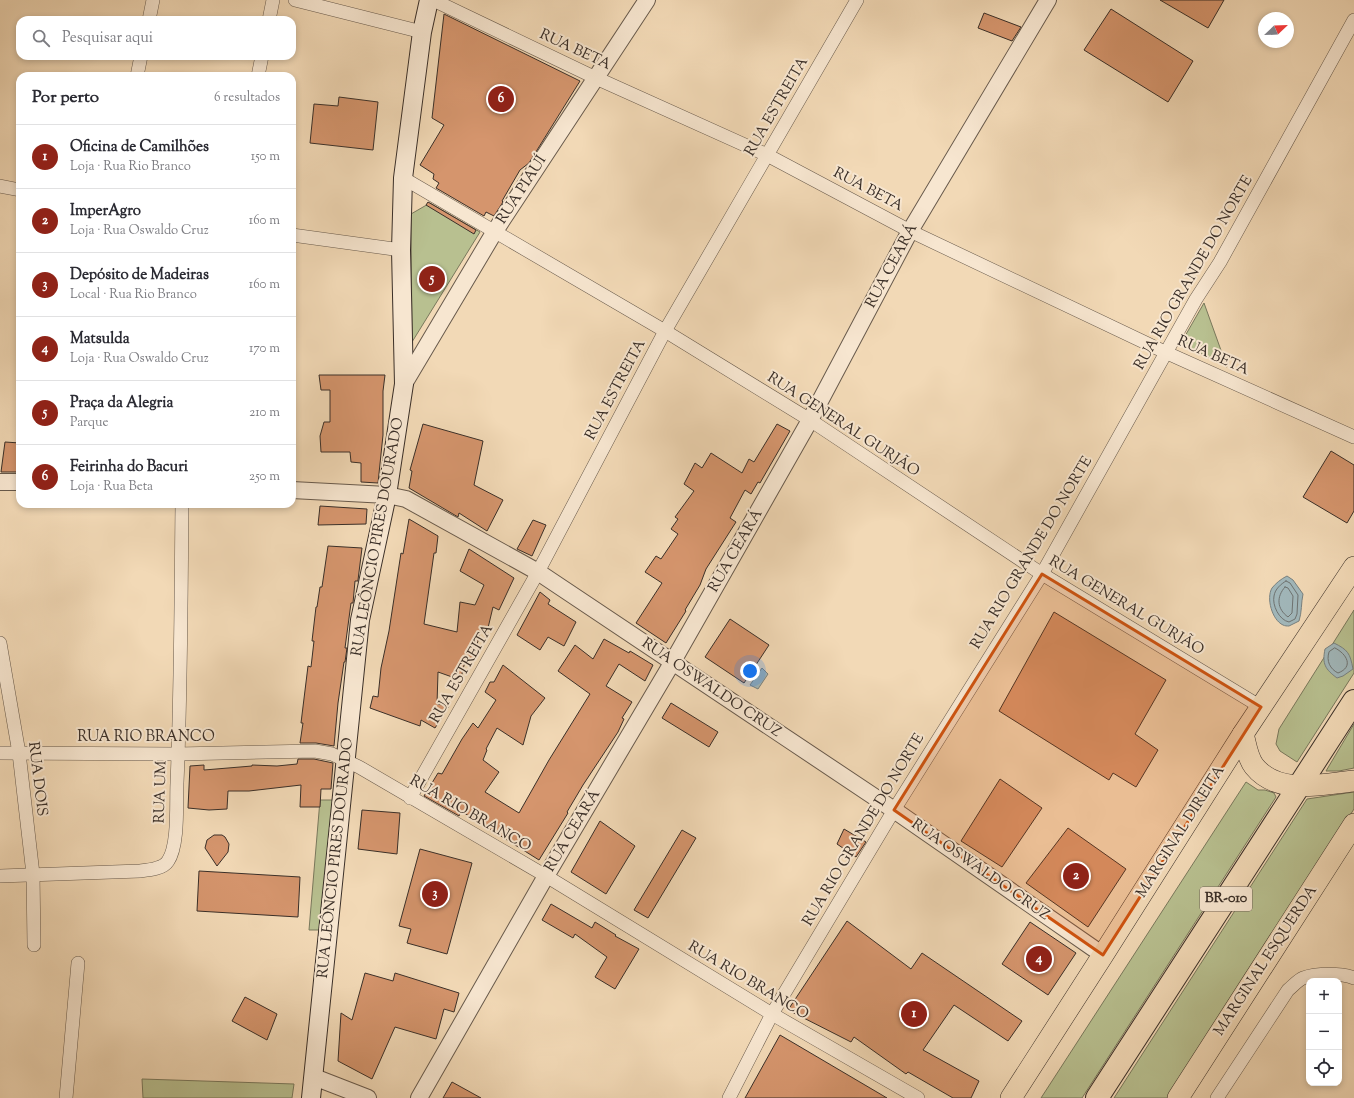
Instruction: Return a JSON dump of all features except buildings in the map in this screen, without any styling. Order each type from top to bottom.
[{"type":"highway","name":"BR-010","points":[[1097,1098],[1354,701]]},
{"type":"main road","name":"RUA LEÔNCIO PIRES DOURADO","points":[[311,1098],[347,760],[360,620],[387,495],[404,384],[401,250],[403,178],[422,32],[429,0]]},
{"type":"main road","name":"MARGINAL DIREITA","points":[[1011,1098],[1243,734],[1354,567]]},
{"type":"main road","points":[[1243,734],[1248,753],[1254,766],[1271,780],[1285,785],[1299,786],[1354,781]]},
{"type":"main road","name":"MARGINAL ESQUERDA","points":[[1178,1098],[1354,824]]},
{"type":"street","points":[[150,16],[153,0]]},
{"type":"street","points":[[270,16],[273,0]]},
{"type":"street","points":[[295,0],[422,32]]},
{"type":"street","name":"RUA BETA","points":[[433,0],[596,78],[767,155],[910,231],[1167,353],[1354,437]]},
{"type":"street","name":"RUA PIAUÍ","points":[[404,384],[495,231],[647,0]]},
{"type":"street","name":"RUA ESTREITA","points":[[410,798],[538,572],[665,331],[857,0]]},
{"type":"street","name":"RUA CEARÁ","points":[[418,1098],[672,662],[810,420],[910,231],[1048,0]]},
{"type":"street","name":"RUA RIO GRANDE DO NORTE","points":[[729,1098],[772,1014],[894,810],[1042,574],[1196,299],[1220,262],[1354,20]]},
{"type":"street","points":[[138,72],[141,60]]},
{"type":"street","points":[[259,72],[261,60]]},
{"type":"street","name":"RUA GENERAL GURJÃO","points":[[403,178],[665,331],[810,420],[1042,574],[1261,707]]},
{"type":"street","points":[[0,186],[16,189]]},
{"type":"street","points":[[296,236],[401,250]]},
{"type":"street","points":[[0,482],[16,482]]},
{"type":"street","name":"RUA OSWALDO CRUZ","points":[[296,490],[387,495],[406,499],[538,572],[894,810],[1103,955]]},
{"type":"street","name":"RUA UM","points":[[0,876],[140,871],[156,868],[168,861],[175,844],[182,508]]},
{"type":"street","name":"RUA DOIS","points":[[0,643],[19,753],[33,874],[34,944]]},
{"type":"street","name":"RUA RIO BRANCO","points":[[0,753],[178,754],[315,751],[332,754],[347,760],[546,876],[772,1014],[918,1098]]},
{"type":"street","points":[[66,1098],[78,963]]},
{"type":"street","points":[[1217,1098],[1288,990],[1301,979],[1314,975],[1348,976],[1354,978]]},
{"type":"street","points":[[314,1077],[368,1098]]},
{"type":"highlighted area","points":[[1042,574],[1261,707],[1103,955],[894,810]]},
{"type":"green space","points":[[430,203],[480,232],[412,342],[411,214]]},
{"type":"green space","points":[[1204,303],[1227,367],[1181,343]]},
{"type":"green space","points":[[1354,610],[1354,673],[1297,762],[1280,751],[1276,744],[1279,729]]},
{"type":"green space","points":[[1354,724],[1354,768],[1339,771],[1326,771]]},
{"type":"green space","points":[[1246,782],[1258,790],[1265,790],[1274,793],[1276,797],[1082,1098],[1041,1098]]},
{"type":"green space","points":[[1354,792],[1354,809],[1167,1098],[1114,1098],[1307,799]]},
{"type":"green space","points":[[320,800],[339,800],[327,930],[309,930]]},
{"type":"green space","points":[[142,1079],[294,1084],[292,1098],[143,1098]]},
{"type":"water","points":[[1287,576],[1293,580],[1303,594],[1299,621],[1289,626],[1285,626],[1276,619],[1273,614],[1270,603],[1270,592],[1279,581]]},
{"type":"water","points":[[1334,643],[1348,653],[1353,669],[1337,678],[1327,669],[1324,662],[1325,649]]},
{"type":"water","points":[[762,668],[768,674],[758,689],[750,685]]},
{"type":"place","name":"Feirinha do Bacuri","points":[[501,99]]},
{"type":"place","name":"Praça da Alegria","points":[[432,279]]},
{"type":"place","name":"ImperAgro","points":[[1076,876]]},
{"type":"place","name":"Depósito de Madeiras","points":[[435,894]]},
{"type":"place","name":"Matsulda","points":[[1039,959]]},
{"type":"place","name":"Oficina de Camilhões","points":[[914,1014]]}]
